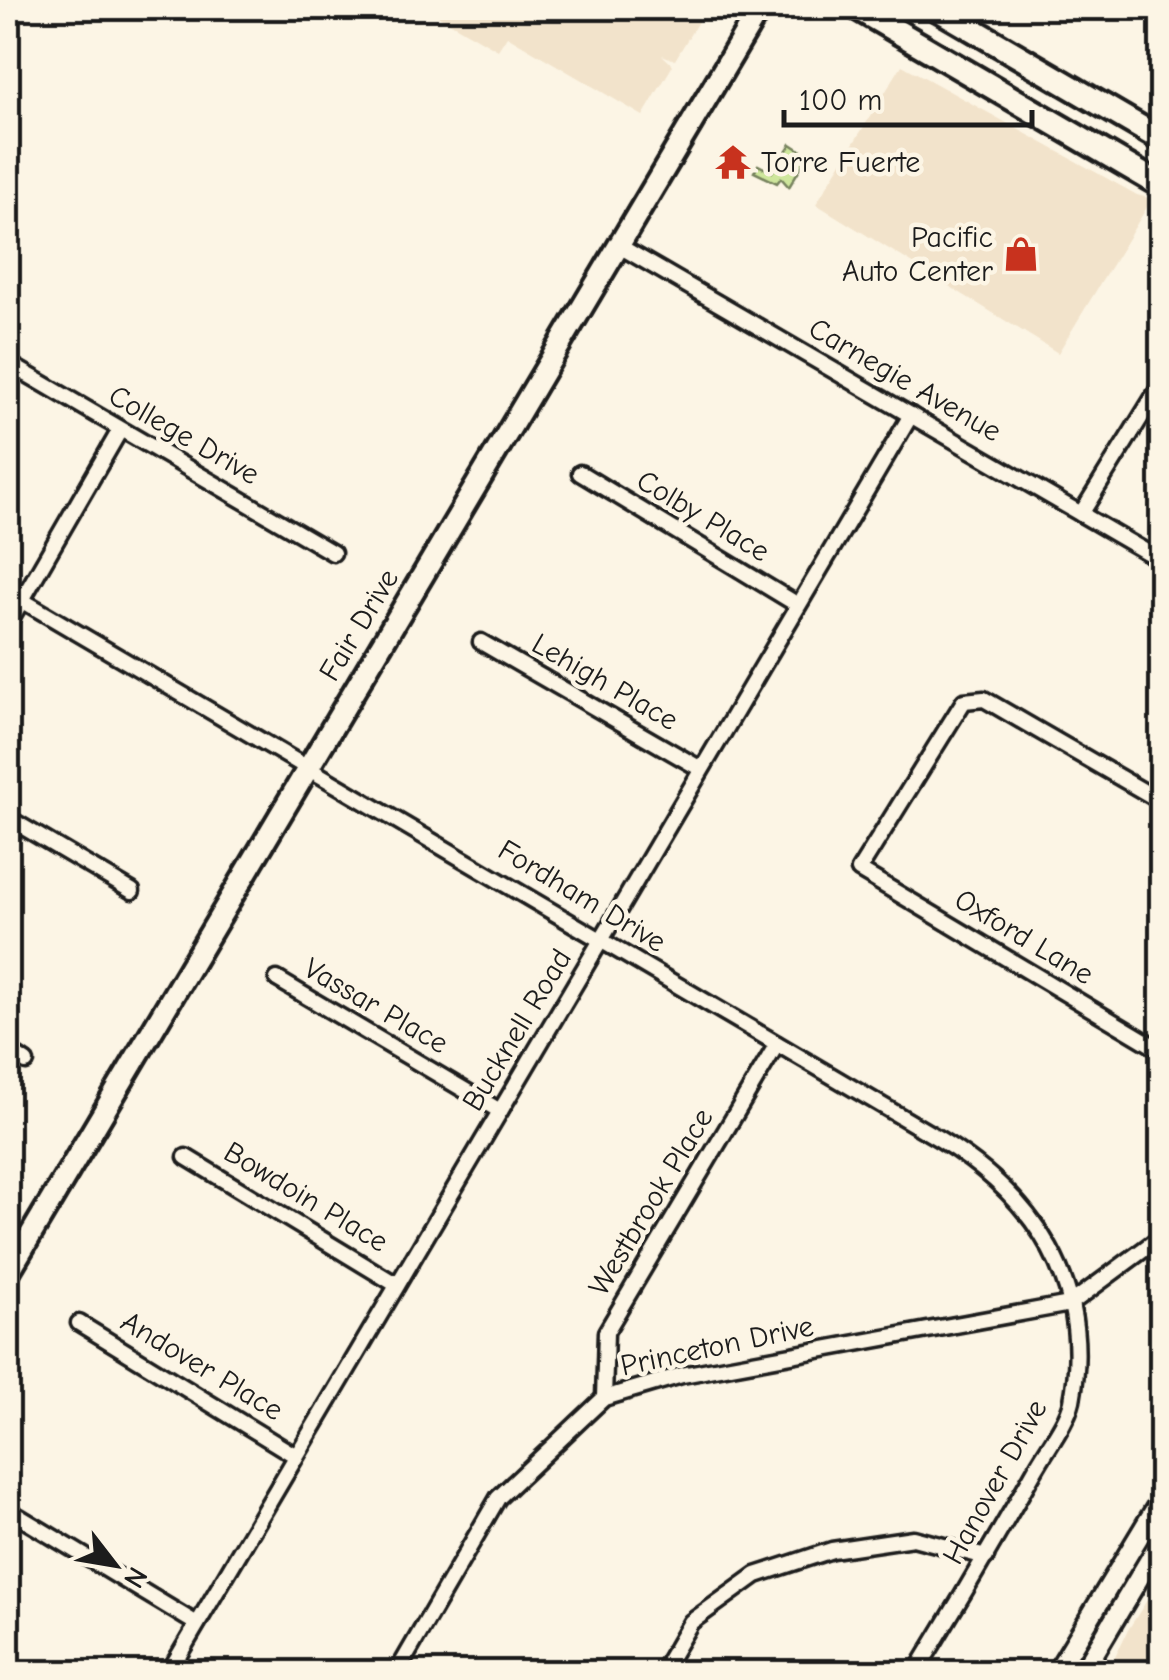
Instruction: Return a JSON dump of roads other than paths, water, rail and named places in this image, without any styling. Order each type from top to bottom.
[{"type":"main road","name":"Fair Drive","points":[[8,1273],[760,8]]},
{"type":"main road","points":[[857,8],[1162,186]]},
{"type":"main road","points":[[936,8],[1162,140]]},
{"type":"street","name":"Carnegie Avenue","points":[[622,246],[1162,561]]},
{"type":"street","name":"College Drive","points":[[8,363],[333,553]]},
{"type":"street","points":[[1082,514],[1162,382]]},
{"type":"street","name":"Bucknell Road","points":[[169,1672],[911,415]]},
{"type":"street","points":[[8,624],[14,596],[120,430]]},
{"type":"street","name":"Colby Place","points":[[580,473],[798,605]]},
{"type":"street","name":"Fordham Drive","points":[[14,596],[995,1176],[1028,1210],[1049,1244],[1070,1304]]},
{"type":"street","name":"Lehigh Place","points":[[481,642],[701,769]]},
{"type":"street","name":"Oxford Lane","points":[[1162,802],[984,699],[964,701],[859,870],[1162,1051]]},
{"type":"street","points":[[8,818],[132,891]]},
{"type":"street","name":"Vassar Place","points":[[276,980],[500,1111]]},
{"type":"street","name":"Westbrook Place","points":[[604,1398],[606,1332],[777,1044]]},
{"type":"street","points":[[8,1050],[26,1062]]},
{"type":"street","name":"Bowdoin Place","points":[[186,1156],[397,1284]]},
{"type":"street","name":"Princeton Drive","points":[[398,1672],[498,1498],[604,1398],[682,1375],[1070,1304],[1162,1236]]},
{"type":"street","name":"Hanover Drive","points":[[916,1672],[1072,1404],[1075,1349],[1070,1304]]},
{"type":"street","name":"Andover Place","points":[[80,1323],[296,1456]]},
{"type":"street","points":[[1057,1672],[1162,1498]]},
{"type":"street","points":[[8,1510],[197,1624]]},
{"type":"street","points":[[662,1672],[690,1622],[756,1575],[832,1550],[912,1538],[986,1557]]},
{"type":"street","points":[[1083,1672],[1162,1539]]},
{"type":"place","name":"Torre Fuerte","points":[[733,162]]},
{"type":"place","name":"Pacific Auto Center","points":[[1021,254]]}]
